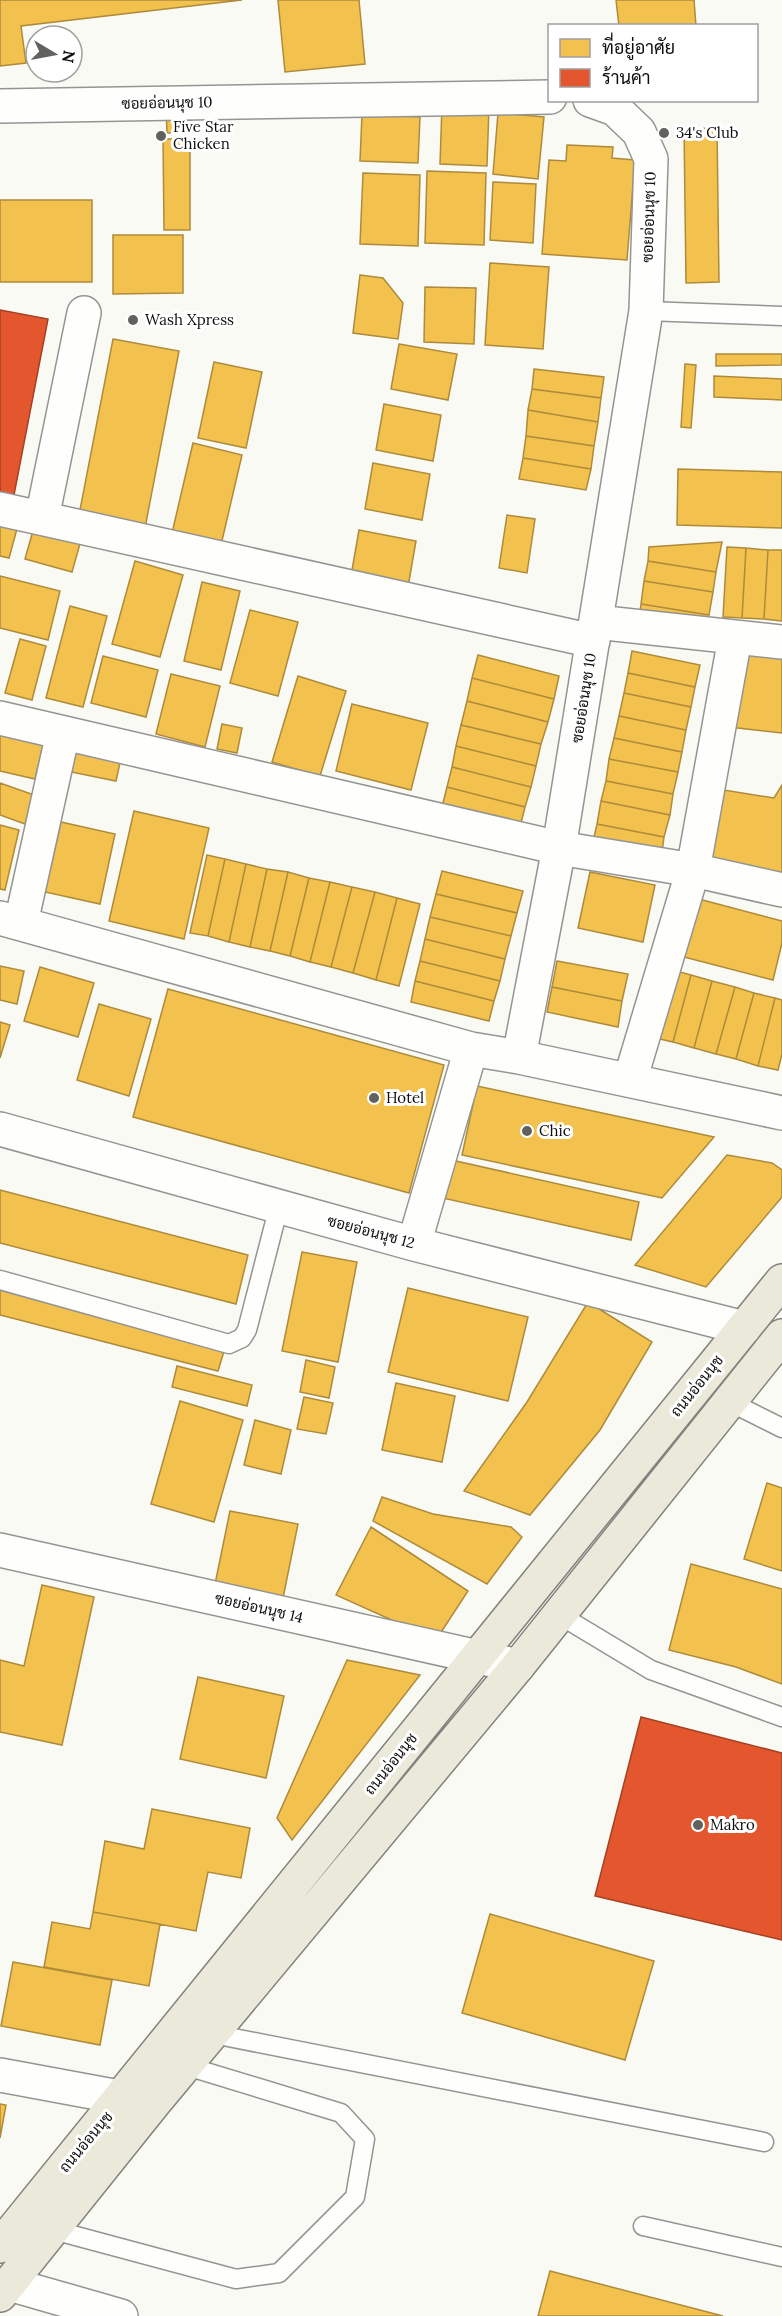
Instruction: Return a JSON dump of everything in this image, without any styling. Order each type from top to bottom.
[{"type":"main road","name":"ถนนอ่อนนุช","points":[[0,2246],[21,2221],[138,2100],[171,2061],[477,1657],[782,1281]]},
{"type":"main road","points":[[744,1328],[781,1338]]},
{"type":"main road","name":"ถนนอ่อนนุช","points":[[171,2061],[213,2034],[518,1666],[781,1338]]},
{"type":"main road","name":"ถนนอ่อนนุช","points":[[4,2289],[53,2230],[138,2100]]},
{"type":"street","name":"ซอยอ่อนนุช 10","points":[[0,106],[548,97]]},
{"type":"street","name":"ซอยอ่อนนุช 10","points":[[519,1057],[559,848],[646,311],[651,159],[639,132],[615,109],[596,102]]},
{"type":"street","points":[[42,518],[84,313]]},
{"type":"street","points":[[0,509],[595,631],[782,642]]},
{"type":"street","points":[[630,1080],[693,870],[735,638]]},
{"type":"street","points":[[0,718],[559,848],[693,870],[782,890]]},
{"type":"street","points":[[63,733],[11,920],[471,1049],[519,1057],[782,1113]]},
{"type":"street","points":[[414,1244],[471,1049]]},
{"type":"street","name":"ซอยอ่อนนุช 12","points":[[0,1129],[414,1244],[744,1328]]},
{"type":"street","name":"ซอยอ่อนนุช 14","points":[[0,1550],[518,1666]]},
{"type":"street","points":[[0,2074],[138,2100]]},
{"type":"street","points":[[4,2289],[121,2316]]},
{"type":"lane","points":[[646,311],[782,316]]},
{"type":"lane","points":[[0,1280],[228,1344],[242,1338],[247,1330],[279,1206]]},
{"type":"lane","points":[[730,1402],[782,1428]]},
{"type":"lane","points":[[558,1614],[651,1670],[782,1718]]},
{"type":"lane","points":[[213,2034],[764,2142]]},
{"type":"lane","points":[[21,2221],[236,2279],[279,2273],[355,2197],[365,2139],[341,2113],[171,2061]]},
{"type":"lane","points":[[643,2226],[782,2257]]},
{"type":"building: ที่อยู่อาศัย","points":[[0,0],[242,0],[24,24],[21,26],[24,63],[0,66]]},
{"type":"building: ที่อยู่อาศัย","points":[[278,0],[359,0],[365,64],[285,72]]},
{"type":"building: ที่อยู่อาศัย","points":[[616,0],[694,0],[696,24],[619,24]]},
{"type":"building: ที่อยู่อาศัย","points":[[190,105],[192,132],[167,133],[166,107]]},
{"type":"building: ที่อยู่อาศัย","points":[[442,105],[489,106],[487,166],[440,164]]},
{"type":"building: ที่อยู่อาศัย","points":[[498,113],[544,117],[538,179],[493,174]]},
{"type":"building: ที่อยู่อาศัย","points":[[362,114],[420,117],[418,163],[360,161]]},
{"type":"building: ที่อยู่อาศัย","points":[[717,128],[719,282],[686,283],[684,129]]},
{"type":"building: ที่อยู่อาศัย","points":[[163,139],[190,139],[190,230],[164,230]]},
{"type":"building: ที่อยู่อาศัย","points":[[567,145],[613,147],[612,158],[635,160],[627,260],[542,254],[549,160],[566,161]]},
{"type":"building: ที่อยู่อาศัย","points":[[427,171],[486,173],[484,245],[425,243]]},
{"type":"building: ที่อยู่อาศัย","points":[[363,173],[420,175],[418,246],[360,244]]},
{"type":"building: ที่อยู่อาศัย","points":[[493,182],[536,184],[533,243],[490,240]]},
{"type":"building: ที่อยู่อาศัย","points":[[0,200],[92,200],[92,282],[0,282]]},
{"type":"building: ที่อยู่อาศัย","points":[[113,235],[183,235],[183,293],[113,294]]},
{"type":"building: ที่อยู่อาศัย","points":[[490,263],[549,267],[543,349],[485,345]]},
{"type":"building: ที่อยู่อาศัย","points":[[360,275],[383,278],[403,303],[398,339],[353,333]]},
{"type":"building: ที่อยู่อาศัย","points":[[425,287],[476,288],[474,344],[424,342]]},
{"type":"building: ที่อยู่อาศัย","points":[[113,339],[179,351],[145,528],[79,515]]},
{"type":"building: ที่อยู่อาศัย","points":[[399,344],[457,354],[448,400],[391,389]]},
{"type":"building: ที่อยู่อาศัย","points":[[716,354],[782,354],[782,365],[716,366]]},
{"type":"building: ที่อยู่อาศัย","points":[[214,362],[262,372],[246,448],[198,438]]},
{"type":"building: ที่อยู่อาศัย","points":[[685,364],[696,365],[691,428],[681,427]]},
{"type":"building: ที่อยู่อาศัย","points":[[534,369],[604,377],[601,398],[532,389]]},
{"type":"building: ที่อยู่อาศัย","points":[[714,376],[782,379],[782,400],[714,397]]},
{"type":"building: ที่อยู่อาศัย","points":[[532,389],[601,398],[598,422],[528,410]]},
{"type":"building: ที่อยู่อาศัย","points":[[384,404],[441,415],[433,461],[376,450]]},
{"type":"building: ที่อยู่อาศัย","points":[[528,410],[598,422],[594,446],[526,436]]},
{"type":"building: ที่อยู่อาศัย","points":[[526,436],[594,446],[591,469],[523,458]]},
{"type":"building: ที่อยู่อาศัย","points":[[193,443],[242,455],[221,545],[172,533]]},
{"type":"building: ที่อยู่อาศัย","points":[[523,458],[591,469],[586,490],[519,479]]},
{"type":"building: ที่อยู่อาศัย","points":[[373,463],[430,474],[422,520],[365,509]]},
{"type":"building: ที่อยู่อาศัย","points":[[678,469],[782,472],[782,528],[677,525]]},
{"type":"building: ที่อยู่อาศัย","points":[[0,501],[23,507],[9,558],[0,556]]},
{"type":"building: ที่อยู่อาศัย","points":[[507,515],[535,519],[527,573],[499,568]]},
{"type":"building: ที่อยู่อาศัย","points":[[36,520],[83,533],[72,572],[25,559]]},
{"type":"building: ที่อยู่อาศัย","points":[[359,530],[416,541],[408,587],[351,576]]},
{"type":"building: ที่อยู่อาศัย","points":[[722,542],[716,572],[648,561],[649,547]]},
{"type":"building: ที่อยู่อาศัย","points":[[727,547],[746,548],[742,618],[723,617]]},
{"type":"building: ที่อยู่อาศัย","points":[[746,548],[768,550],[764,619],[742,618]]},
{"type":"building: ที่อยู่อาศัย","points":[[768,550],[782,550],[782,621],[764,619]]},
{"type":"building: ที่อยู่อาศัย","points":[[135,561],[183,575],[160,657],[112,644]]},
{"type":"building: ที่อยู่อาศัย","points":[[648,561],[716,572],[713,592],[644,581]]},
{"type":"building: ที่อยู่อาศัย","points":[[0,576],[60,591],[48,640],[0,628]]},
{"type":"building: ที่อยู่อาศัย","points":[[644,581],[713,592],[709,615],[641,604]]},
{"type":"building: ที่อยู่อาศัย","points":[[202,582],[240,591],[221,670],[184,661]]},
{"type":"building: ที่อยู่อาศัย","points":[[641,604],[709,615],[706,637],[638,627]]},
{"type":"building: ที่อยู่อาศัย","points":[[70,606],[107,616],[83,707],[46,698]]},
{"type":"building: ที่อยู่อาศัย","points":[[250,610],[298,622],[278,696],[230,683]]},
{"type":"building: ที่อยู่อาศัย","points":[[20,639],[46,646],[32,700],[5,693]]},
{"type":"building: ที่อยู่อาศัย","points":[[632,651],[700,665],[695,687],[628,673]]},
{"type":"building: ที่อยู่อาศัย","points":[[744,652],[782,656],[782,733],[729,727]]},
{"type":"building: ที่อยู่อาศัย","points":[[478,655],[559,676],[554,699],[472,678]]},
{"type":"building: ที่อยู่อาศัย","points":[[103,656],[158,670],[146,717],[91,703]]},
{"type":"building: ที่อยู่อาศัย","points":[[628,673],[695,687],[691,707],[624,693]]},
{"type":"building: ที่อยู่อาศัย","points":[[171,674],[220,686],[205,747],[156,734]]},
{"type":"building: ที่อยู่อาศัย","points":[[298,676],[346,691],[320,776],[272,762]]},
{"type":"building: ที่อยู่อาศัย","points":[[472,678],[554,699],[548,722],[467,701]]},
{"type":"building: ที่อยู่อาศัย","points":[[624,693],[691,707],[686,730],[619,716]]},
{"type":"building: ที่อยู่อาศัย","points":[[467,701],[548,722],[541,744],[461,725]]},
{"type":"building: ที่อยู่อาศัย","points":[[352,704],[428,723],[411,790],[336,771]]},
{"type":"building: ที่อยู่อาศัย","points":[[0,714],[48,725],[35,779],[0,771]]},
{"type":"building: ที่อยู่อาศัย","points":[[619,716],[686,730],[682,752],[614,738]]},
{"type":"building: ที่อยู่อาศัย","points":[[222,724],[242,728],[237,753],[217,749]]},
{"type":"building: ที่อยู่อาศัย","points":[[461,725],[541,744],[536,766],[456,746]]},
{"type":"building: ที่อยู่อาศัย","points":[[614,738],[682,752],[678,772],[609,759]]},
{"type":"building: ที่อยู่อาศัย","points":[[456,746],[536,766],[531,787],[452,767]]},
{"type":"building: ที่อยู่อาศัย","points":[[75,748],[121,758],[116,781],[71,772]]},
{"type":"building: ที่อยู่อาศัย","points":[[609,759],[678,772],[673,794],[606,781]]},
{"type":"building: ที่อยู่อาศัย","points":[[452,767],[531,787],[525,807],[447,787]]},
{"type":"building: ที่อยู่อาศัย","points":[[606,781],[673,794],[670,815],[601,801]]},
{"type":"building: ที่อยู่อาศัย","points":[[0,783],[34,795],[25,824],[0,815]]},
{"type":"building: ที่อยู่อาศัย","points":[[782,785],[782,874],[705,856],[718,789],[774,798]]},
{"type":"building: ที่อยู่อาศัย","points":[[447,787],[525,807],[520,827],[442,807]]},
{"type":"building: ที่อยู่อาศัย","points":[[601,801],[670,815],[664,837],[597,824]]},
{"type":"building: ที่อยู่อาศัย","points":[[134,811],[209,828],[184,939],[109,921]]},
{"type":"building: ที่อยู่อาศัย","points":[[61,822],[115,834],[100,904],[45,892]]},
{"type":"building: ที่อยู่อาศัย","points":[[597,824],[664,837],[661,859],[592,846]]},
{"type":"building: ที่อยู่อาศัย","points":[[0,825],[19,830],[5,890],[0,889]]},
{"type":"building: ที่อยู่อาศัย","points":[[207,855],[225,859],[208,936],[190,933]]},
{"type":"building: ที่อยู่อาศัย","points":[[225,859],[246,864],[229,942],[208,936]]},
{"type":"building: ที่อยู่อาศัย","points":[[246,864],[267,869],[250,947],[229,942]]},
{"type":"building: ที่อยู่อาศัย","points":[[267,869],[288,872],[270,951],[250,947]]},
{"type":"building: ที่อยู่อาศัย","points":[[442,871],[523,891],[517,913],[436,894]]},
{"type":"building: ที่อยู่อาศัย","points":[[288,872],[309,878],[290,956],[270,951]]},
{"type":"building: ที่อยู่อาศัย","points":[[590,872],[655,885],[643,942],[578,928]]},
{"type":"building: ที่อยู่อาศัย","points":[[309,878],[330,882],[310,962],[290,956]]},
{"type":"building: ที่อยู่อาศัย","points":[[330,882],[352,887],[331,967],[310,962]]},
{"type":"building: ที่อยู่อาศัย","points":[[352,887],[375,892],[353,973],[331,967]]},
{"type":"building: ที่อยู่อาศัย","points":[[375,892],[397,898],[376,980],[353,973]]},
{"type":"building: ที่อยู่อาศัย","points":[[436,894],[517,913],[511,936],[430,917]]},
{"type":"building: ที่อยู่อาศัย","points":[[397,898],[420,904],[399,986],[376,980]]},
{"type":"building: ที่อยู่อาศัย","points":[[695,898],[782,921],[782,943],[773,980],[680,956]]},
{"type":"building: ที่อยู่อาศัย","points":[[430,917],[511,936],[505,959],[425,939]]},
{"type":"building: ที่อยู่อาศัย","points":[[425,939],[505,959],[500,981],[420,961]]},
{"type":"building: ที่อยู่อาศัย","points":[[420,961],[500,981],[494,1001],[415,981]]},
{"type":"building: ที่อยู่อาศัย","points":[[557,961],[628,974],[622,1001],[552,987]]},
{"type":"building: ที่อยู่อาศัย","points":[[0,966],[24,971],[17,1004],[0,1000]]},
{"type":"building: ที่อยู่อาศัย","points":[[40,967],[94,983],[78,1037],[24,1021]]},
{"type":"building: ที่อยู่อาศัย","points":[[669,969],[691,975],[673,1042],[651,1037]]},
{"type":"building: ที่อยู่อาศัย","points":[[691,975],[712,981],[694,1048],[673,1042]]},
{"type":"building: ที่อยู่อาศัย","points":[[415,981],[494,1001],[489,1021],[411,1002]]},
{"type":"building: ที่อยู่อาศัย","points":[[712,981],[735,987],[716,1054],[694,1048]]},
{"type":"building: ที่อยู่อาศัย","points":[[552,987],[622,1001],[618,1027],[547,1012]]},
{"type":"building: ที่อยู่อาศัย","points":[[735,987],[754,993],[736,1059],[716,1054]]},
{"type":"building: ที่อยู่อาศัย","points":[[168,989],[444,1065],[409,1193],[133,1117]]},
{"type":"building: ที่อยู่อาศัย","points":[[754,993],[775,998],[758,1066],[736,1059]]},
{"type":"building: ที่อยู่อาศัย","points":[[775,998],[782,1000],[782,1054],[778,1070],[758,1066]]},
{"type":"building: ที่อยู่อาศัย","points":[[99,1004],[151,1019],[129,1096],[77,1080]]},
{"type":"building: ที่อยู่อาศัย","points":[[0,1022],[10,1025],[0,1058]]},
{"type":"building: ที่อยู่อาศัย","points":[[477,1086],[714,1137],[662,1198],[462,1155]]},
{"type":"building: ที่อยู่อาศัย","points":[[727,1155],[772,1163],[782,1170],[782,1197],[706,1287],[635,1265]]},
{"type":"building: ที่อยู่อาศัย","points":[[447,1159],[639,1202],[631,1240],[438,1197]]},
{"type":"building: ที่อยู่อาศัย","points":[[0,1190],[248,1255],[236,1304],[0,1243]]},
{"type":"building: ที่อยู่อาศัย","points":[[302,1252],[357,1262],[338,1362],[282,1351]]},
{"type":"building: ที่อยู่อาศัย","points":[[0,1286],[225,1348],[218,1371],[0,1315]]},
{"type":"building: ที่อยู่อาศัย","points":[[408,1288],[528,1317],[508,1401],[388,1372]]},
{"type":"building: ที่อยู่อาศัย","points":[[588,1302],[652,1342],[600,1430],[530,1515],[464,1491],[527,1402]]},
{"type":"building: ที่อยู่อาศัย","points":[[306,1360],[335,1367],[329,1398],[300,1392]]},
{"type":"building: ที่อยู่อาศัย","points":[[177,1366],[252,1385],[247,1406],[172,1387]]},
{"type":"building: ที่อยู่อาศัย","points":[[396,1383],[455,1396],[442,1462],[382,1450]]},
{"type":"building: ที่อยู่อาศัย","points":[[304,1397],[333,1403],[326,1434],[297,1429]]},
{"type":"building: ที่อยู่อาศัย","points":[[180,1401],[243,1420],[214,1522],[151,1504]]},
{"type":"building: ที่อยู่อาศัย","points":[[255,1420],[291,1430],[281,1474],[244,1465]]},
{"type":"building: ที่อยู่อาศัย","points":[[767,1483],[782,1488],[782,1571],[744,1559]]},
{"type":"building: ที่อยู่อาศัย","points":[[382,1497],[433,1514],[511,1527],[522,1537],[487,1584],[373,1521]]},
{"type":"building: ที่อยู่อาศัย","points":[[230,1511],[298,1524],[282,1603],[214,1589]]},
{"type":"building: ที่อยู่อาศัย","points":[[371,1527],[468,1591],[436,1640],[336,1595]]},
{"type":"building: ที่อยู่อาศัย","points":[[691,1564],[782,1589],[782,1684],[736,1667],[669,1650]]},
{"type":"building: ที่อยู่อาศัย","points":[[42,1585],[94,1597],[62,1745],[0,1732],[0,1660],[24,1666]]},
{"type":"building: ที่อยู่อาศัย","points":[[347,1660],[420,1675],[292,1840],[277,1818]]},
{"type":"building: ที่อยู่อาศัย","points":[[198,1677],[284,1696],[266,1778],[180,1759]]},
{"type":"building: ที่อยู่อาศัย","points":[[152,1809],[250,1828],[241,1878],[208,1872],[196,1931],[93,1912],[105,1841],[144,1849]]},
{"type":"building: ที่อยู่อาศัย","points":[[93,1912],[160,1924],[149,1986],[44,1967],[52,1922],[90,1929]]},
{"type":"building: ที่อยู่อาศัย","points":[[490,1914],[654,1961],[625,2060],[462,2013]]},
{"type":"building: ที่อยู่อาศัย","points":[[13,1962],[112,1980],[100,2045],[1,2026]]},
{"type":"building: ที่อยู่อาศัย","points":[[0,2104],[6,2105],[0,2138]]},
{"type":"building: ที่อยู่อาศัย","points":[[550,2271],[723,2316],[538,2316]]},
{"type":"building: ร้านค้า","points":[[0,310],[48,319],[14,495],[0,493]]},
{"type":"building: ร้านค้า","name":"Makro","points":[[641,1717],[782,1753],[782,1940],[595,1896]]},
{"type":"place","name":"34's Club","points":[[664,133]]},
{"type":"place","name":"Five Star Chicken","points":[[161,136]]},
{"type":"place","name":"Wash Xpress","points":[[133,320]]},
{"type":"place","name":"Hotel","points":[[374,1098]]},
{"type":"place","name":"Chic","points":[[527,1131]]},
{"type":"place","name":"Makro","points":[[698,1825]]}]
